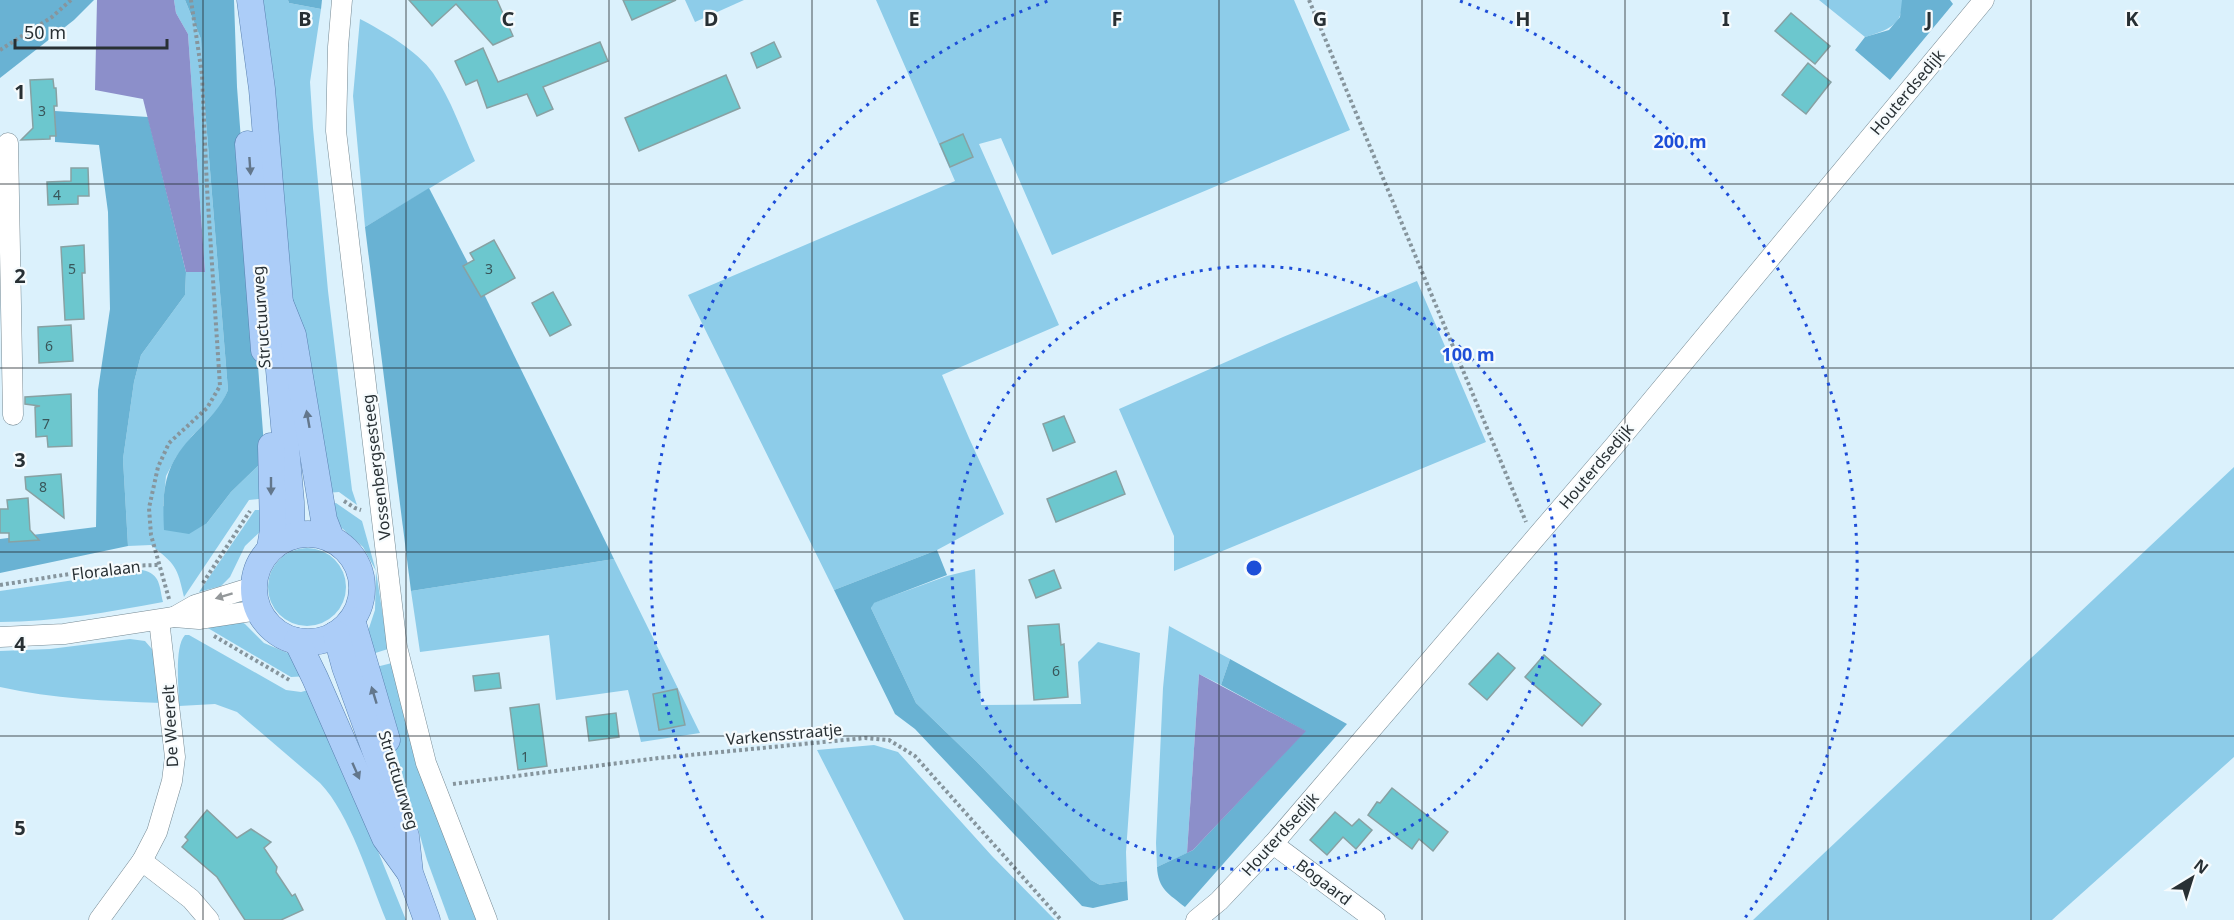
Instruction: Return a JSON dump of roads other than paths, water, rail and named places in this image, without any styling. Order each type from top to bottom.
[{"type":"main road","name":"Structuurweg","points":[[250,0],[262,89],[280,303],[276,337],[291,502],[281,542]]},
{"type":"main road","name":"Structuurweg","points":[[262,89],[248,137],[271,456],[273,530],[281,542]]},
{"type":"main road","name":"Structuurweg","points":[[280,303],[293,335],[324,520],[331,538]]},
{"type":"main road","points":[[315,534],[331,538],[352,557],[360,574],[362,583],[360,602],[344,627],[324,640],[297,641],[273,630],[255,598],[258,565],[281,542],[315,534]]},
{"type":"main road","name":"Structuurweg","points":[[344,627],[417,833],[410,873]]},
{"type":"main road","name":"Structuurweg","points":[[297,641],[385,838],[410,873],[427,920]]},
{"type":"street","name":"Vossenbergsesteeg","points":[[342,0],[338,47],[336,131],[397,647],[434,787],[487,920]]},
{"type":"street","name":"Houterdsedijk","points":[[1196,920],[1219,901],[1273,844],[1615,444],[1984,0]]},
{"type":"street","points":[[8,143],[6,265],[13,415]]},
{"type":"street","points":[[167,619],[195,605],[255,598]]},
{"type":"street","points":[[0,637],[64,634],[167,619],[199,619],[255,598]]},
{"type":"street","name":"De Weerelt","points":[[99,920],[142,861],[157,832],[167,803],[175,757],[167,619]]},
{"type":"street","name":"Bogaard","points":[[1273,844],[1375,920]]},
{"type":"street","points":[[142,861],[191,899],[209,920]]}]
